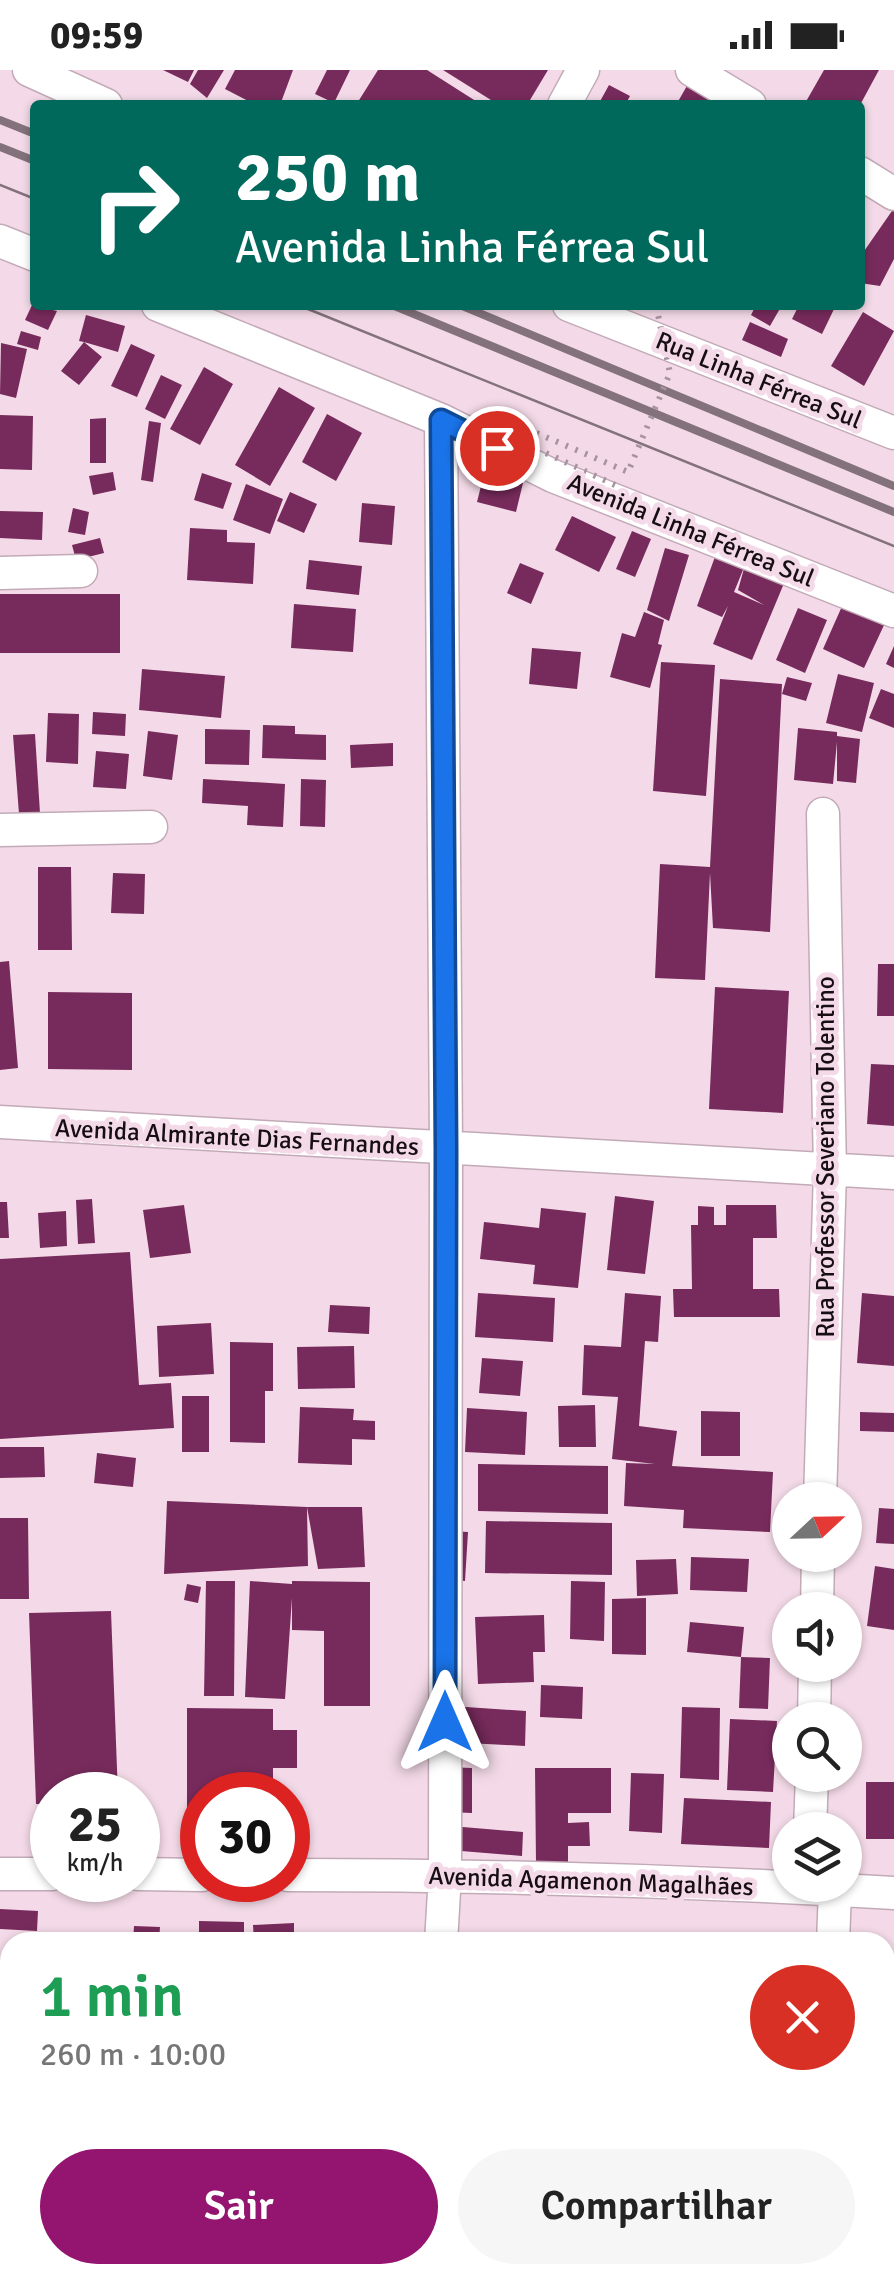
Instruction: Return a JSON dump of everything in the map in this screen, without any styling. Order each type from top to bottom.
[{"type":"street","points":[[29,70],[95,100]]},
{"type":"street","points":[[567,100],[582,70]]},
{"type":"street","points":[[692,70],[742,100]]},
{"type":"street","points":[[865,176],[894,194]]},
{"type":"street","points":[[0,240],[30,253]]},
{"type":"street","name":"Avenida Linha Férrea Sul","points":[[170,310],[441,420],[553,476],[894,611]]},
{"type":"street","name":"Rua Linha Férrea Sul","points":[[582,310],[894,434]]},
{"type":"street","points":[[441,420],[446,1150],[445,1875],[442,1932]]},
{"type":"street","points":[[0,572],[81,571]]},
{"type":"street","name":"Rua Professor Severiano Tolentino","points":[[821,1482],[830,1171],[823,814]]},
{"type":"street","points":[[0,830],[151,827]]},
{"type":"street","name":"Avenida Almirante Dias Fernandes","points":[[0,1122],[894,1174]]},
{"type":"street","points":[[0,1874],[30,1874]]},
{"type":"street","name":"Avenida Agamenon Magalhães","points":[[310,1875],[445,1875],[772,1886]]},
{"type":"street","name":"Avenida Agamenon Magalhães","points":[[862,1890],[894,1893]]},
{"type":"street","points":[[822,1902],[831,1932]]},
{"type":"path","points":[[615,484],[496,430],[506,420],[628,472],[670,373],[657,310]]},
{"type":"building","points":[[163,70],[194,70],[188,82]]},
{"type":"building","points":[[198,70],[224,70],[207,98],[190,84]]},
{"type":"building","points":[[235,70],[293,70],[282,100],[246,100],[225,89]]},
{"type":"building","points":[[327,70],[350,70],[335,100],[315,94]]},
{"type":"building","points":[[378,70],[427,70],[474,100],[359,100]]},
{"type":"building","points":[[443,70],[548,70],[530,100],[491,100]]},
{"type":"building","points":[[824,70],[879,70],[863,100],[807,100]]},
{"type":"building","points":[[688,84],[717,100],[679,100]]},
{"type":"building","points":[[609,85],[630,96],[628,100],[601,100]]},
{"type":"building","points":[[894,208],[894,259],[880,286],[865,284],[865,250]]},
{"type":"building","points":[[30,309],[57,311],[48,330],[25,320]]},
{"type":"building","points":[[754,310],[779,310],[770,326],[751,315]]},
{"type":"building","points":[[796,310],[834,310],[822,334],[792,319]]},
{"type":"building","points":[[863,312],[894,331],[864,386],[831,366]]},
{"type":"building","points":[[86,315],[125,326],[118,352],[79,341]]},
{"type":"building","points":[[750,322],[788,339],[781,357],[742,340]]},
{"type":"building","points":[[21,331],[41,337],[38,350],[17,344]]},
{"type":"building","points":[[84,342],[102,357],[79,385],[61,371]]},
{"type":"building","points":[[1,343],[27,349],[16,398],[0,394]]},
{"type":"building","points":[[131,344],[155,355],[137,397],[111,386]]},
{"type":"building","points":[[204,367],[233,384],[200,445],[170,429]]},
{"type":"building","points":[[161,375],[182,385],[165,419],[145,409]]},
{"type":"building","points":[[279,387],[315,408],[270,486],[235,465]]},
{"type":"building","points":[[327,414],[362,433],[336,481],[302,462]]},
{"type":"building","points":[[0,415],[33,416],[32,470],[0,469]]},
{"type":"building","points":[[106,418],[106,463],[90,463],[90,419]]},
{"type":"building","points":[[149,421],[161,423],[153,482],[141,480]]},
{"type":"building","points":[[113,472],[116,490],[93,495],[89,476]]},
{"type":"building","points":[[202,473],[232,483],[223,509],[194,500]]},
{"type":"building","points":[[484,474],[523,483],[516,512],[477,502]]},
{"type":"building","points":[[246,484],[283,499],[270,534],[233,520]]},
{"type":"building","points":[[290,492],[317,504],[304,533],[277,521]]},
{"type":"building","points":[[362,503],[395,506],[392,545],[359,542]]},
{"type":"building","points":[[73,508],[89,512],[85,535],[68,532]]},
{"type":"building","points":[[0,511],[43,512],[42,540],[0,538]]},
{"type":"building","points":[[572,516],[616,537],[599,572],[555,550]]},
{"type":"building","points":[[190,528],[227,530],[227,542],[255,543],[253,584],[187,580]]},
{"type":"building","points":[[632,531],[651,539],[635,577],[616,569]]},
{"type":"building","points":[[100,538],[104,553],[76,560],[72,545]]},
{"type":"building","points":[[665,548],[689,555],[669,621],[647,610]]},
{"type":"building","points":[[716,554],[745,565],[785,581],[752,660],[713,644],[728,606],[722,617],[697,606]],"holes":[[[745,565],[738,590],[764,605],[734,592]]]},
{"type":"building","points":[[309,560],[362,566],[359,595],[306,589]]},
{"type":"building","points":[[520,563],[544,573],[531,604],[507,593]]},
{"type":"building","points":[[0,594],[120,594],[120,653],[0,653]]},
{"type":"building","points":[[294,604],[356,609],[353,652],[291,648]]},
{"type":"building","points":[[843,604],[885,623],[864,668],[823,649]]},
{"type":"building","points":[[798,608],[827,620],[805,673],[776,660]]},
{"type":"building","points":[[644,612],[664,620],[658,644],[662,645],[650,688],[610,677],[622,633],[635,637]]},
{"type":"building","points":[[894,646],[894,668],[886,664]]},
{"type":"building","points":[[532,648],[581,652],[577,689],[529,684]]},
{"type":"building","points":[[661,662],[715,665],[706,796],[653,791]]},
{"type":"building","points":[[142,669],[225,676],[221,718],[139,710]]},
{"type":"building","points":[[838,674],[874,683],[862,732],[826,723]]},
{"type":"building","points":[[787,677],[812,683],[806,701],[782,694]]},
{"type":"building","points":[[720,679],[782,684],[770,932],[713,928],[710,873],[705,980],[655,978],[660,864],[710,867]]},
{"type":"building","points":[[881,689],[894,694],[894,728],[869,718]]},
{"type":"building","points":[[93,712],[126,714],[125,736],[92,734]]},
{"type":"building","points":[[48,713],[79,714],[78,764],[46,762]]},
{"type":"building","points":[[263,725],[295,726],[295,734],[326,735],[326,760],[262,758]]},
{"type":"building","points":[[798,728],[860,739],[856,783],[837,781],[837,742],[833,784],[794,780]]},
{"type":"building","points":[[205,729],[250,730],[249,765],[205,764]]},
{"type":"building","points":[[148,731],[178,735],[172,780],[143,776]]},
{"type":"building","points":[[35,734],[40,813],[19,814],[13,735]]},
{"type":"building","points":[[393,743],[393,766],[351,768],[350,745]]},
{"type":"building","points":[[96,751],[129,754],[126,789],[93,787]]},
{"type":"building","points":[[203,779],[285,784],[283,827],[247,825],[248,806],[202,803]]},
{"type":"building","points":[[301,779],[326,780],[325,827],[300,826]]},
{"type":"building","points":[[38,867],[71,867],[72,950],[38,950]]},
{"type":"building","points":[[113,873],[145,874],[144,914],[111,913]]},
{"type":"building","points":[[9,961],[18,1068],[0,1070],[0,962]]},
{"type":"building","points":[[878,964],[894,964],[894,1016],[877,1016]]},
{"type":"building","points":[[715,987],[789,991],[783,1113],[709,1109]]},
{"type":"building","points":[[48,992],[132,993],[132,1070],[48,1069]]},
{"type":"building","points":[[871,1064],[894,1065],[894,1126],[867,1124]]},
{"type":"building","points":[[615,1196],[654,1201],[645,1274],[607,1270]]},
{"type":"building","points":[[92,1199],[95,1243],[78,1244],[76,1200]]},
{"type":"building","points":[[0,1202],[7,1202],[9,1238],[0,1238]]},
{"type":"building","points":[[184,1205],[191,1253],[150,1258],[143,1210]]},
{"type":"building","points":[[726,1205],[776,1205],[777,1238],[753,1238],[753,1289],[779,1289],[780,1317],[674,1317],[673,1289],[692,1289],[691,1225],[698,1225],[698,1206],[714,1207],[714,1225],[726,1225]]},
{"type":"building","points":[[541,1208],[586,1213],[578,1288],[533,1284],[535,1265],[480,1259],[484,1222],[539,1228]]},
{"type":"building","points":[[66,1211],[67,1246],[40,1248],[38,1213]]},
{"type":"building","points":[[130,1252],[139,1385],[171,1383],[174,1428],[0,1439],[0,1259]]},
{"type":"building","points":[[478,1293],[555,1298],[553,1342],[475,1337]]},
{"type":"building","points":[[625,1293],[661,1296],[658,1342],[645,1341],[639,1426],[677,1431],[672,1466],[773,1472],[770,1532],[683,1528],[684,1510],[624,1506],[626,1463],[655,1464],[612,1459],[618,1397],[582,1395],[584,1345],[621,1347]]},
{"type":"building","points":[[862,1293],[894,1296],[894,1366],[857,1363]]},
{"type":"building","points":[[330,1305],[370,1307],[369,1334],[328,1332]]},
{"type":"building","points":[[211,1323],[214,1374],[159,1377],[157,1326]]},
{"type":"building","points":[[230,1342],[273,1343],[273,1391],[265,1391],[265,1443],[230,1442]]},
{"type":"building","points":[[354,1346],[355,1388],[298,1389],[297,1347]]},
{"type":"building","points":[[482,1358],[523,1361],[520,1396],[479,1393]]},
{"type":"building","points":[[182,1396],[209,1396],[209,1452],[182,1452]]},
{"type":"building","points":[[595,1405],[596,1447],[559,1447],[558,1406]]},
{"type":"building","points":[[300,1407],[354,1409],[353,1420],[375,1421],[375,1440],[352,1439],[352,1465],[298,1463]]},
{"type":"building","points":[[467,1408],[527,1412],[525,1455],[465,1452]]},
{"type":"building","points":[[701,1411],[740,1412],[740,1456],[701,1456]]},
{"type":"building","points":[[860,1412],[894,1413],[894,1432],[860,1431]]},
{"type":"building","points":[[0,1447],[44,1447],[45,1477],[0,1478]]},
{"type":"building","points":[[97,1453],[136,1458],[133,1487],[94,1483]]},
{"type":"building","points":[[478,1464],[608,1466],[608,1514],[478,1511]]},
{"type":"building","points":[[167,1501],[307,1507],[308,1566],[164,1574]]},
{"type":"building","points":[[307,1507],[362,1507],[365,1567],[318,1569]]},
{"type":"building","points":[[879,1508],[894,1509],[894,1544],[876,1543]]},
{"type":"building","points":[[0,1518],[28,1518],[29,1599],[0,1599]]},
{"type":"building","points":[[486,1521],[612,1523],[612,1575],[485,1573]]},
{"type":"building","points":[[452,1531],[468,1532],[465,1581],[449,1580]]},
{"type":"building","points":[[691,1557],[749,1559],[747,1592],[690,1590]]},
{"type":"building","points":[[676,1559],[678,1594],[637,1596],[636,1560]]},
{"type":"building","points":[[875,1566],[894,1569],[894,1630],[867,1626]]},
{"type":"building","points":[[206,1581],[235,1581],[234,1696],[204,1696]]},
{"type":"building","points":[[250,1581],[370,1582],[370,1706],[324,1706],[324,1631],[292,1630],[292,1598],[285,1699],[245,1697]]},
{"type":"building","points":[[571,1581],[605,1582],[604,1641],[570,1639]]},
{"type":"building","points":[[187,1584],[201,1587],[198,1603],[184,1600]]},
{"type":"building","points":[[646,1598],[646,1655],[612,1654],[612,1599]]},
{"type":"building","points":[[111,1611],[117,1772],[35,1772],[29,1613]]},
{"type":"building","points":[[544,1615],[545,1652],[533,1652],[534,1682],[478,1684],[475,1617]]},
{"type":"building","points":[[690,1622],[744,1627],[741,1657],[687,1652]]},
{"type":"building","points":[[741,1657],[770,1658],[768,1709],[739,1708]]},
{"type":"building","points":[[541,1685],[583,1687],[582,1719],[540,1717]]},
{"type":"building","points":[[451,1706],[526,1711],[525,1746],[449,1742]]},
{"type":"building","points":[[682,1707],[720,1708],[719,1780],[680,1778]]},
{"type":"building","points":[[187,1708],[273,1709],[273,1730],[297,1730],[297,1768],[273,1768],[273,1772],[187,1772]]},
{"type":"building","points":[[730,1719],[772,1721],[772,1792],[727,1790]]},
{"type":"building","points":[[449,1767],[472,1768],[472,1813],[448,1812]]},
{"type":"building","points":[[535,1768],[611,1768],[611,1813],[568,1813],[568,1823],[589,1822],[590,1846],[568,1846],[568,1863],[536,1863]]},
{"type":"building","points":[[631,1773],[664,1774],[662,1833],[629,1831]]},
{"type":"building","points":[[866,1782],[894,1782],[894,1839],[866,1839]]},
{"type":"building","points":[[684,1798],[771,1802],[769,1848],[681,1844]]},
{"type":"building","points":[[451,1826],[523,1832],[522,1856],[449,1850]]},
{"type":"building","points":[[0,1909],[38,1911],[37,1931],[0,1929]]},
{"type":"building","points":[[199,1921],[244,1922],[244,1932],[199,1932]]},
{"type":"building","points":[[294,1923],[294,1932],[253,1932],[253,1925]]},
{"type":"building","points":[[134,1926],[160,1927],[160,1932],[134,1932]]},
{"type":"tram line","points":[[0,185],[30,197]]},
{"type":"tram line","points":[[310,310],[894,546]]},
{"type":"railway","points":[[0,120],[30,132]]},
{"type":"railway","points":[[0,147],[30,159]]},
{"type":"railway","points":[[404,310],[894,512]]},
{"type":"railway","points":[[472,310],[894,486]]},
{"type":"route","points":[[445,1722],[441,420],[497,448]]}]
